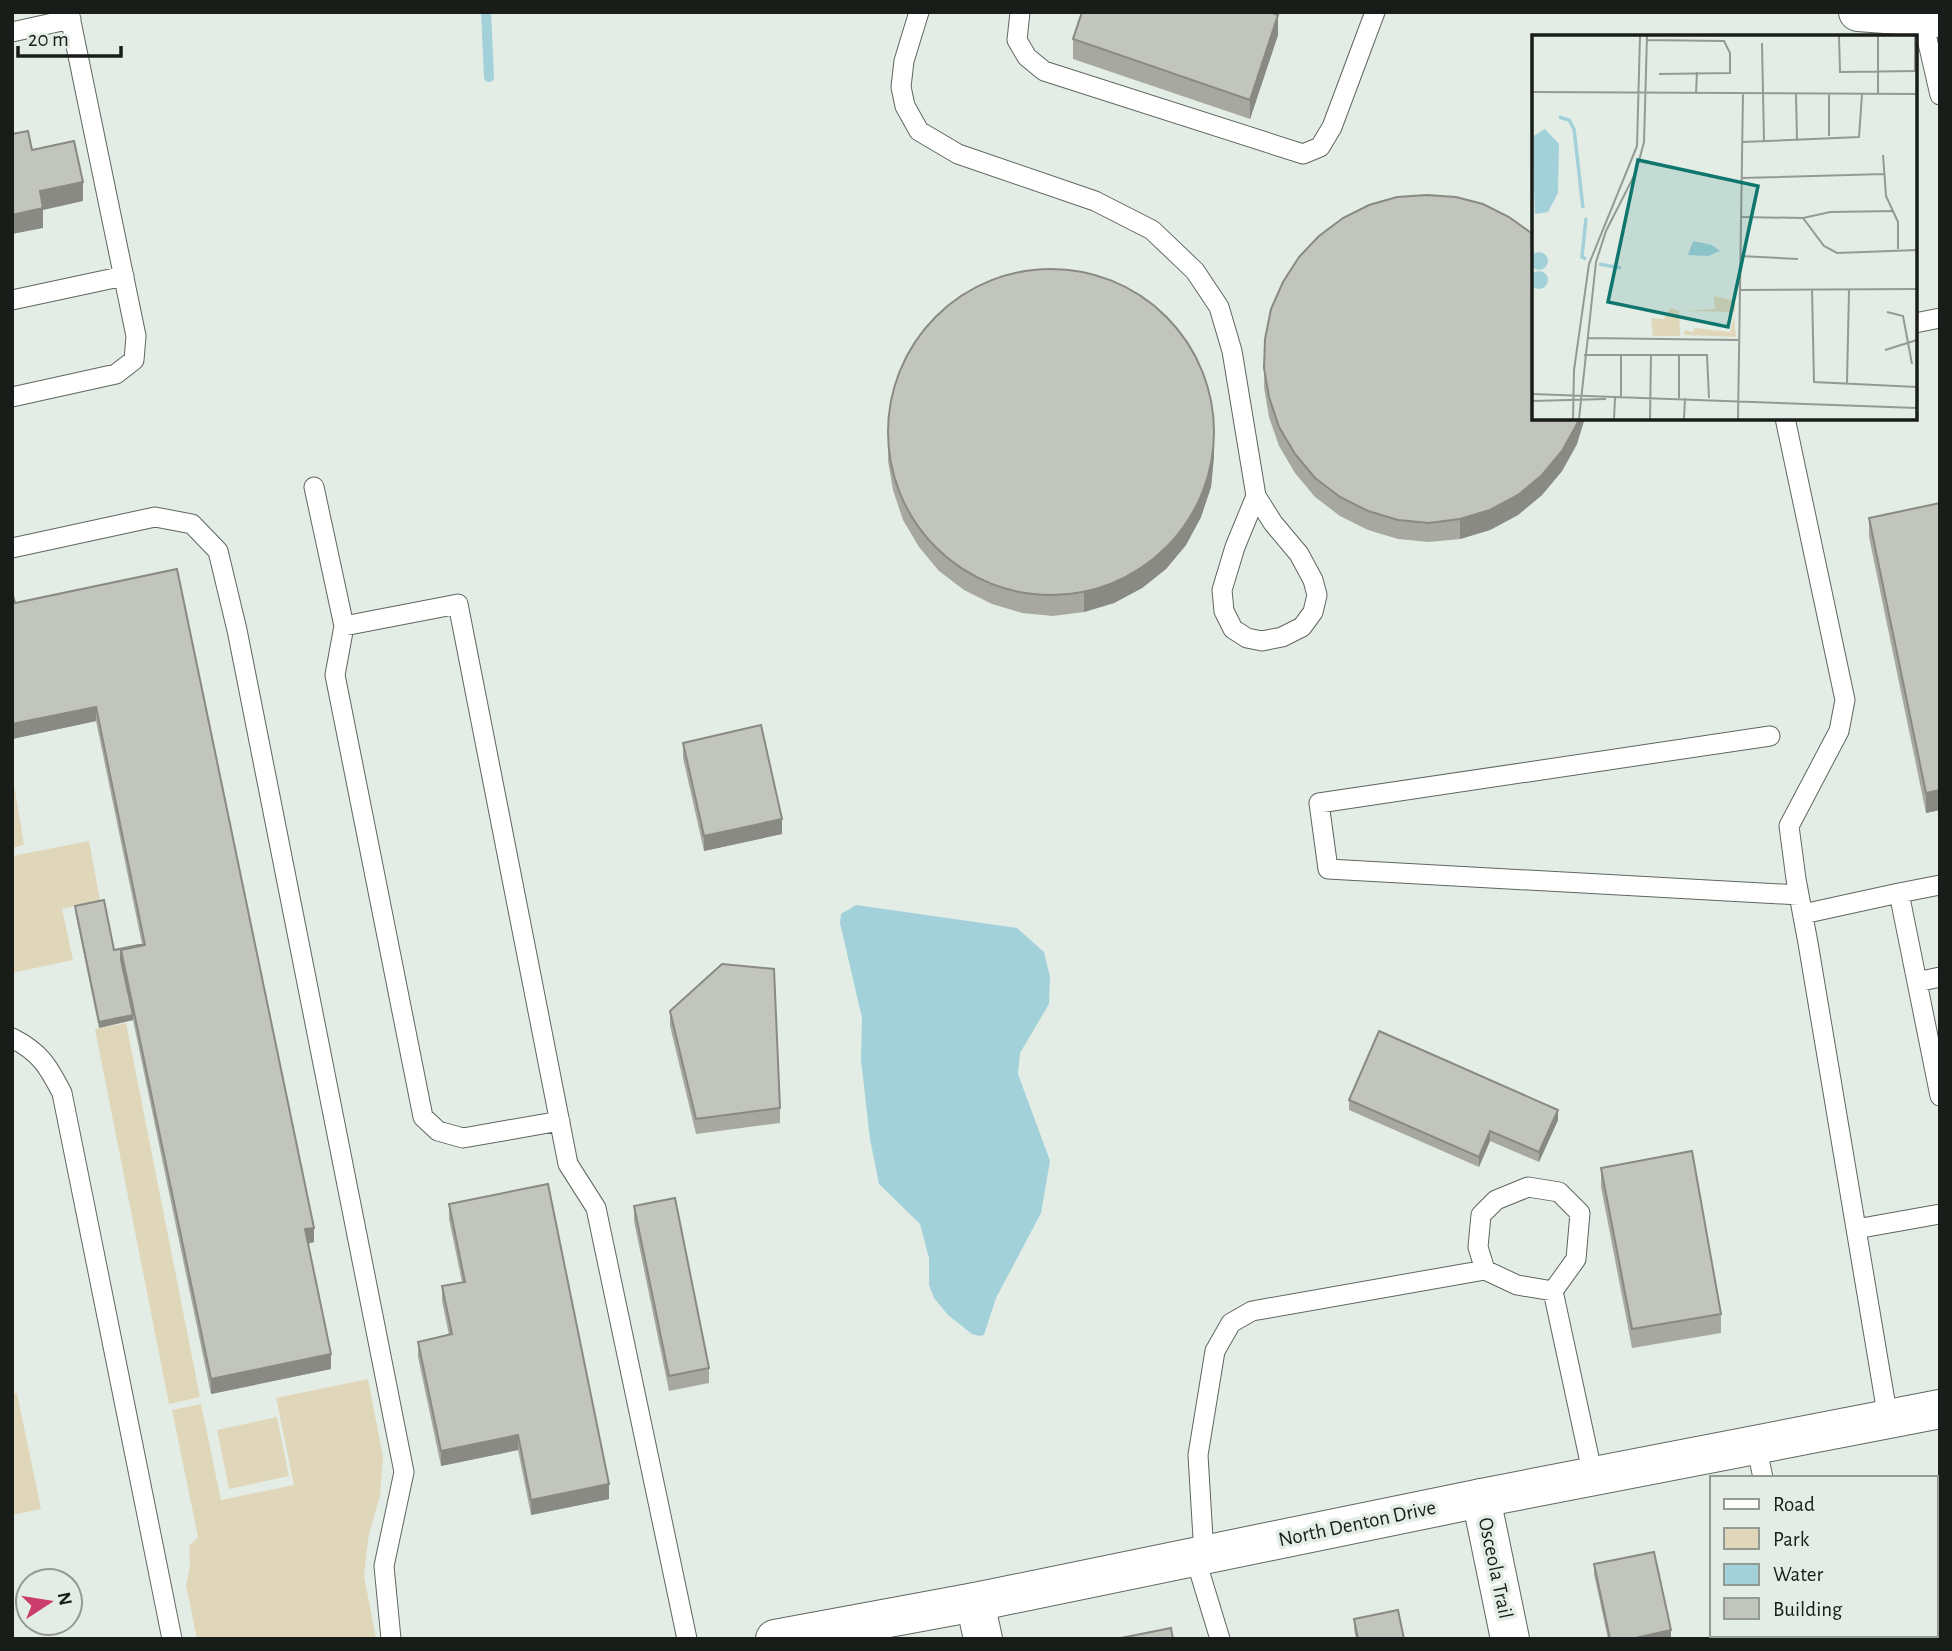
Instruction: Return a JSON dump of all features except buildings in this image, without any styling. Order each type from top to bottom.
[{"type":"street","points":[[1858,12],[1931,17]]},
{"type":"street","name":"North Denton Drive","points":[[775,1639],[975,1602],[1593,1476],[1759,1461],[1888,1419],[1940,1409]]},
{"type":"street","name":"Osceola Trail","points":[[1481,1498],[1510,1639]]},
{"type":"street","points":[[975,1602],[983,1639]]},
{"type":"lane","points":[[919,12],[904,61],[901,87],[905,106],[919,131],[958,154],[1095,201],[1152,230],[1195,271],[1219,307],[1232,351],[1256,496],[1273,523],[1299,554],[1313,580],[1317,595],[1313,612],[1302,626],[1282,637],[1262,641],[1247,638],[1233,629],[1224,611],[1222,590],[1235,547],[1256,496]]},
{"type":"lane","points":[[1020,12],[1017,40],[1027,57],[1044,71],[1303,154],[1320,146],[1332,127],[1375,12]]},
{"type":"lane","points":[[12,32],[70,16],[136,336],[134,360],[116,374],[12,397]]},
{"type":"lane","points":[[1931,17],[1940,94]]},
{"type":"lane","points":[[12,300],[124,275]]},
{"type":"lane","points":[[1917,323],[1940,317]]},
{"type":"lane","points":[[1785,420],[1844,700],[1839,731],[1788,826],[1888,1419]]},
{"type":"lane","points":[[314,487],[344,626],[335,675],[423,1117],[438,1131],[463,1138],[559,1121]]},
{"type":"lane","points":[[12,548],[155,517],[192,524],[218,551],[237,630],[404,1472],[384,1566],[391,1639]]},
{"type":"lane","points":[[344,626],[458,604],[568,1164],[596,1208],[687,1639]]},
{"type":"lane","points":[[1770,736],[1319,803],[1328,869],[1800,905],[1899,893],[1940,885]]},
{"type":"lane","points":[[1899,893],[1940,1096]]},
{"type":"lane","points":[[1917,982],[1940,977]]},
{"type":"lane","points":[[12,1038],[28,1046],[48,1067],[62,1093],[172,1639]]},
{"type":"lane","points":[[1485,1270],[1478,1247],[1481,1216],[1496,1200],[1528,1187],[1559,1192],[1580,1213],[1576,1259],[1553,1291],[1564,1352],[1593,1476]]},
{"type":"lane","points":[[1856,1229],[1940,1214]]},
{"type":"lane","points":[[1220,1639],[1200,1556],[1198,1455],[1214,1351],[1231,1322],[1252,1311],[1485,1270],[1517,1285],[1553,1291]]},
{"type":"green space","points":[[12,772],[24,845],[12,848]]},
{"type":"green space","points":[[89,841],[100,900],[62,909],[73,960],[12,973],[12,856]]},
{"type":"green space","points":[[126,1023],[200,1397],[169,1404],[95,1029]]},
{"type":"green space","points":[[368,1379],[383,1457],[380,1496],[369,1534],[364,1575],[376,1639],[197,1639],[186,1585],[190,1566],[189,1546],[198,1537],[172,1410],[201,1404],[221,1500],[294,1485],[276,1398]]},
{"type":"green space","points":[[17,1393],[41,1509],[12,1515],[12,1394]]},
{"type":"green space","points":[[277,1417],[289,1476],[229,1489],[217,1430]]},
{"type":"water","points":[[856,905],[1017,928],[1044,952],[1050,977],[1049,1004],[1020,1053],[1018,1074],[1050,1161],[1041,1213],[996,1298],[984,1335],[972,1334],[948,1315],[934,1298],[929,1285],[929,1258],[920,1224],[879,1184],[870,1139],[861,1060],[862,1018],[840,923],[841,914]]},
{"type":"waterway","points":[[486,12],[489,77]]}]
